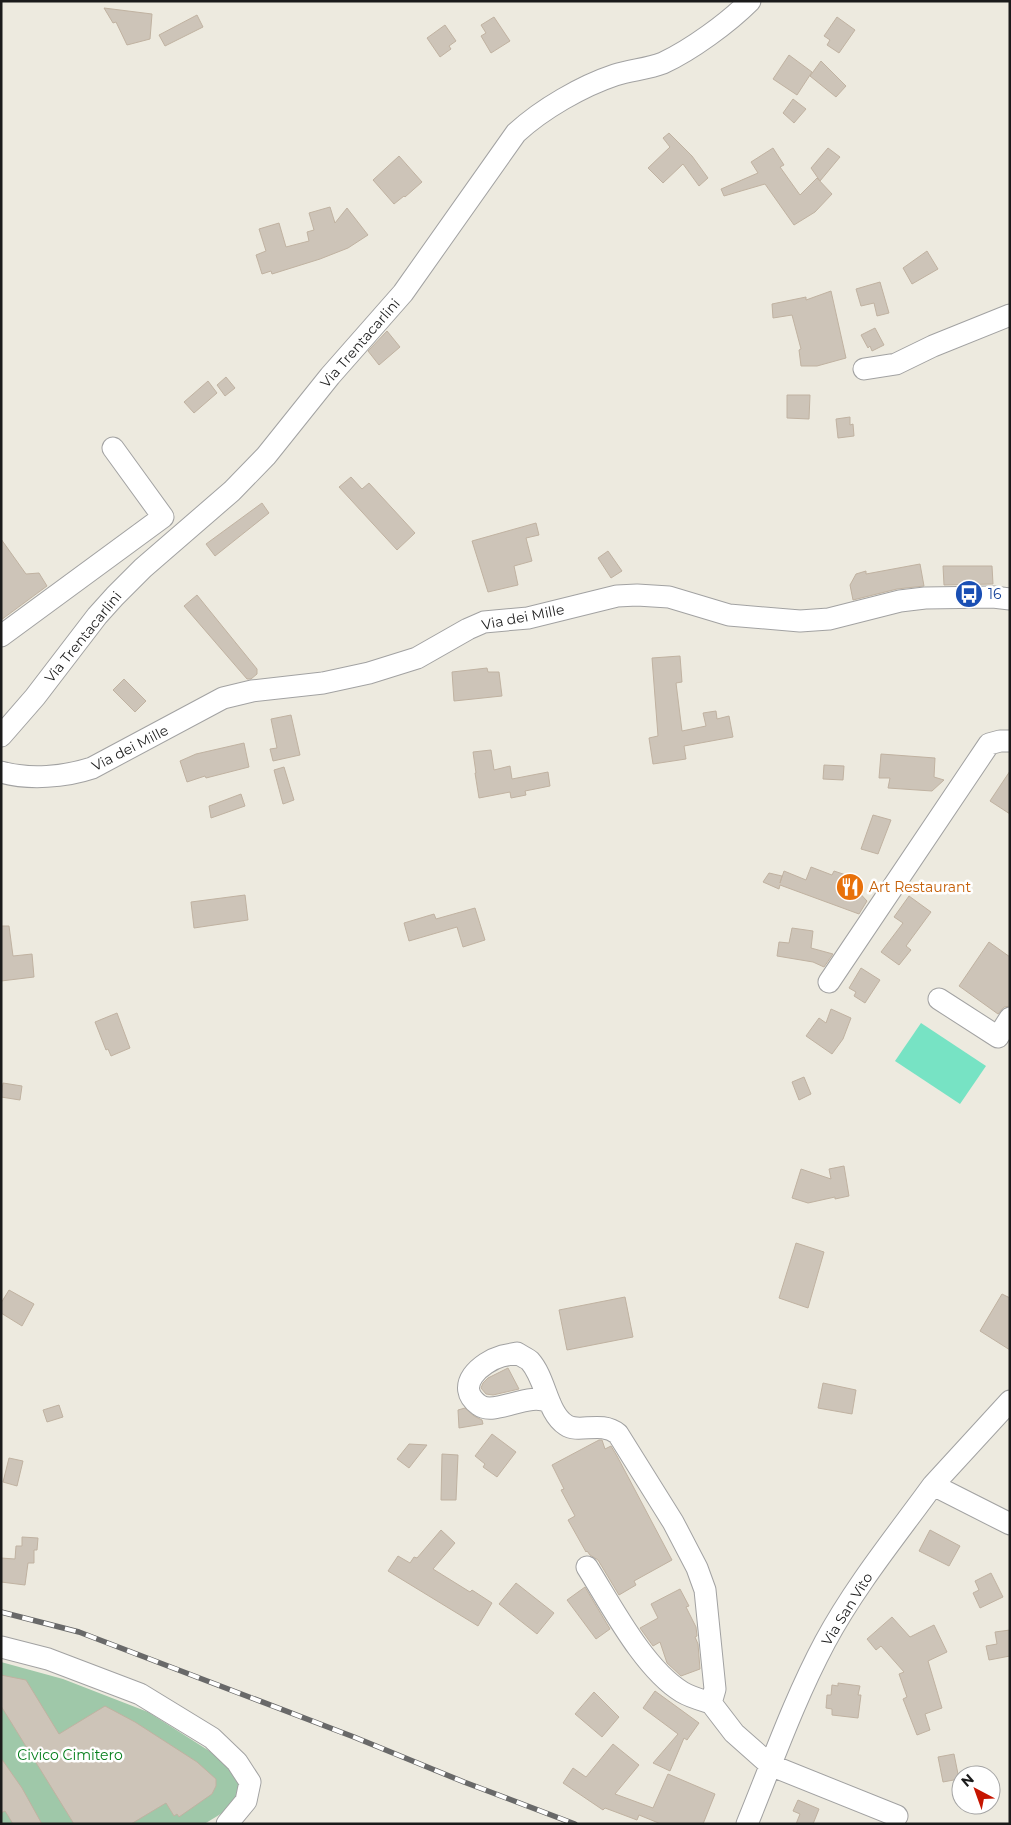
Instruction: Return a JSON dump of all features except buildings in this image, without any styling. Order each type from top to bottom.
[{"type":"street","name":"Via Trentacarlini","points":[[1,736],[115,596],[143,568],[232,491],[266,456],[330,376],[403,293],[516,133],[542,113],[590,85],[613,76],[661,64],[673,58],[714,30],[750,1]]},
{"type":"street","points":[[864,369],[896,364],[932,346],[1010,315]]},
{"type":"street","points":[[1,636],[163,517],[113,448]]},
{"type":"street","name":"Via dei Mille","points":[[1,772],[32,776],[77,773],[99,765],[223,698],[252,690],[323,683],[369,673],[417,658],[484,622],[528,618],[617,596],[669,597],[730,615],[800,621],[829,618],[900,601],[925,598],[993,597],[1010,599]]},
{"type":"street","points":[[828,982],[989,744],[1010,741]]},
{"type":"street","points":[[939,999],[998,1037],[1010,1018]]},
{"type":"street","name":"Via San Vito","points":[[747,1824],[804,1687],[845,1607],[933,1485],[1010,1402]]},
{"type":"street","points":[[550,1403],[564,1424],[569,1427],[601,1427],[618,1434],[672,1522],[697,1568],[706,1590],[715,1688],[711,1703]]},
{"type":"street","points":[[933,1485],[1010,1524]]},
{"type":"street","points":[[588,1567],[629,1635],[664,1679],[683,1693],[711,1703],[734,1732],[770,1765],[897,1816]]},
{"type":"street","points":[[1,1647],[48,1659],[140,1694],[212,1738],[237,1762],[250,1782],[246,1801],[227,1824]]},
{"type":"green space","points":[[921,1023],[986,1066],[960,1104],[895,1061]]},
{"type":"green space","name":"Civico Cimitero","points":[[1,1662],[63,1679],[148,1712],[233,1766],[239,1787],[235,1801],[222,1813],[204,1824],[1,1824]]},
{"type":"railway","points":[[1,1612],[79,1632],[575,1824]]},
{"type":"place","name":"16","points":[[969,594]]},
{"type":"place","name":"Art Restaurant","points":[[850,887]]}]
